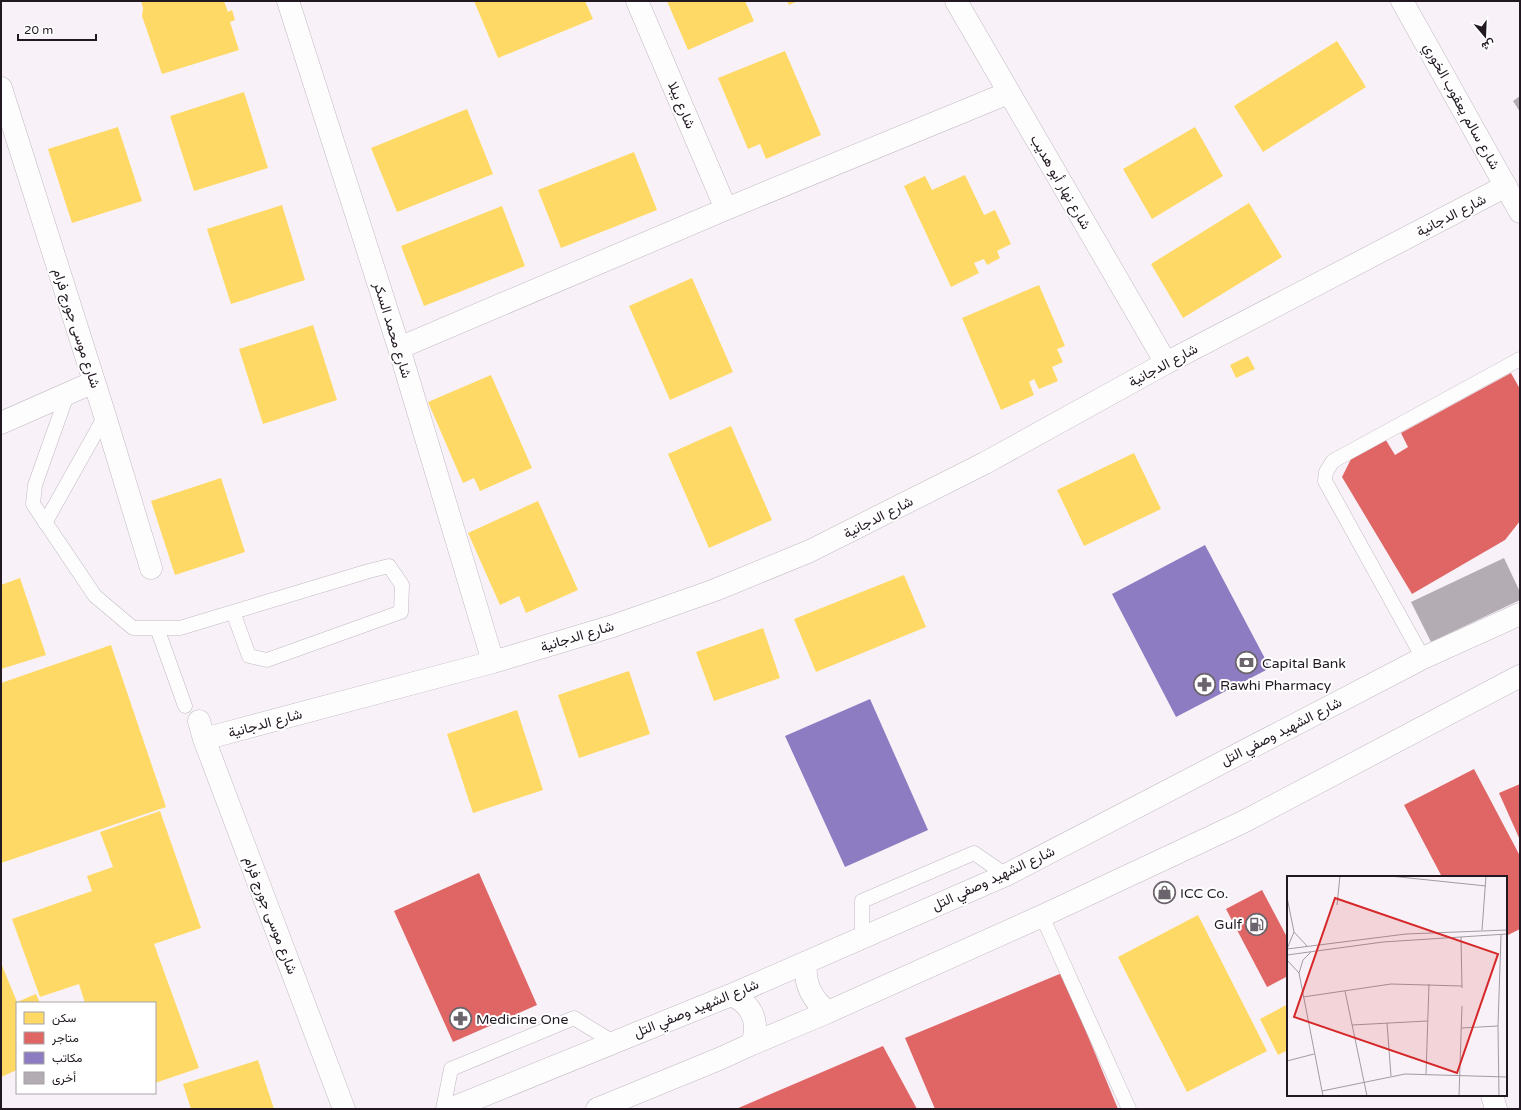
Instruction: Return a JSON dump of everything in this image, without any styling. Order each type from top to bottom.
[{"type":"street","name":"شارع محمد السكر","points":[[288,1],[399,348],[493,662]]},
{"type":"street","name":"شارع يبلا","points":[[637,1],[726,209]]},
{"type":"street","name":"شارع نهار أبو هديب","points":[[956,1],[1166,363]]},
{"type":"street","name":"شارع سالم يعقوب الخوري","points":[[1402,1],[1520,212]]},
{"type":"street","name":"شارع موسى جورج فرام","points":[[1,88],[105,416],[151,568]]},
{"type":"street","points":[[399,348],[726,209],[1008,93]]},
{"type":"street","name":"شارع الدجانية","points":[[196,722],[493,662],[613,626],[715,590],[810,552],[985,463],[1166,363],[1506,186]]},
{"type":"street","points":[[1,423],[68,395],[94,382]]},
{"type":"street","name":"شارع الشهيد وصفي التل","points":[[450,1109],[730,995],[1006,875],[1423,658],[1520,614]]},
{"type":"street","points":[[598,1109],[828,1012],[1042,916],[1243,822],[1520,676]]},
{"type":"street","name":"شارع موسى جورج فرام","points":[[196,722],[344,1109]]},
{"type":"street","points":[[806,962],[805,972],[809,990],[820,1007],[828,1012]]},
{"type":"street","points":[[730,995],[740,999],[752,1014],[755,1024],[755,1034],[752,1044]]},
{"type":"street","points":[[1492,1096],[1496,1109]]},
{"type":"lane","points":[[1423,658],[1326,481],[1326,472],[1332,461],[1520,359]]},
{"type":"lane","points":[[68,395],[35,485],[32,504],[95,596],[133,628],[180,628],[232,612],[389,566],[402,585],[400,612],[267,660],[249,656],[232,612]]},
{"type":"lane","points":[[45,523],[105,416]]},
{"type":"lane","points":[[157,628],[196,722]]},
{"type":"lane","points":[[862,938],[862,900],[974,853],[1006,875]]},
{"type":"lane","points":[[1042,916],[1129,1109]]},
{"type":"lane","points":[[443,1109],[451,1069],[574,1018],[613,1042]]},
{"type":"building: سكن","points":[[141,1],[224,1],[228,12],[232,10],[235,20],[230,22],[239,50],[162,74],[142,16],[143,8]]},
{"type":"building: سكن","points":[[474,1],[585,1],[593,19],[498,58]]},
{"type":"building: سكن","points":[[667,1],[745,1],[754,21],[688,50]]},
{"type":"building: سكن","points":[[787,1],[798,1],[789,5]]},
{"type":"building: سكن","points":[[1337,41],[1366,87],[1263,152],[1234,106]]},
{"type":"building: سكن","points":[[785,51],[821,135],[766,159],[760,144],[748,149],[718,78]]},
{"type":"building: سكن","points":[[244,92],[268,168],[194,191],[170,116]]},
{"type":"building: سكن","points":[[467,109],[493,174],[397,212],[371,148]]},
{"type":"building: سكن","points":[[118,127],[142,201],[72,223],[48,149]]},
{"type":"building: سكن","points":[[1195,127],[1223,176],[1152,219],[1123,169]]},
{"type":"building: سكن","points":[[634,152],[657,210],[561,248],[538,190]]},
{"type":"building: سكن","points":[[965,175],[984,215],[995,210],[1011,244],[997,251],[1000,258],[987,265],[984,259],[974,263],[979,273],[951,287],[904,186],[925,176],[932,190]]},
{"type":"building: سكن","points":[[1249,203],[1282,257],[1183,318],[1151,264]]},
{"type":"building: سكن","points":[[282,205],[305,280],[231,304],[207,229]]},
{"type":"building: سكن","points":[[502,206],[525,266],[424,306],[401,246]]},
{"type":"building: سكن","points":[[692,278],[733,372],[670,400],[629,306]]},
{"type":"building: سكن","points":[[1039,285],[1065,346],[1057,349],[1063,362],[1052,367],[1058,381],[1039,389],[1034,379],[1029,382],[1034,395],[1001,410],[962,318]]},
{"type":"building: سكن","points":[[313,325],[337,400],[263,424],[239,349]]},
{"type":"building: سكن","points":[[1248,356],[1255,369],[1236,378],[1230,365]]},
{"type":"building: سكن","points":[[491,375],[532,468],[480,491],[474,478],[463,483],[428,402]]},
{"type":"building: سكن","points":[[731,426],[772,520],[709,548],[668,454]]},
{"type":"building: سكن","points":[[1134,453],[1161,509],[1084,546],[1057,490]]},
{"type":"building: سكن","points":[[221,478],[245,552],[175,575],[151,501]]},
{"type":"building: سكن","points":[[538,501],[578,590],[526,613],[519,596],[500,605],[468,533]]},
{"type":"building: سكن","points":[[904,575],[926,627],[816,672],[794,619]]},
{"type":"building: سكن","points":[[20,578],[46,655],[1,669],[1,585]]},
{"type":"building: سكن","points":[[763,628],[780,678],[714,701],[696,652]]},
{"type":"building: سكن","points":[[111,645],[166,807],[1,863],[1,683]]},
{"type":"building: سكن","points":[[629,671],[650,734],[579,758],[558,695]]},
{"type":"building: سكن","points":[[517,710],[543,790],[473,813],[447,734]]},
{"type":"building: سكن","points":[[160,811],[201,928],[154,944],[199,1068],[156,1083],[156,1002],[85,1002],[79,984],[40,997],[12,919],[92,891],[87,876],[113,867],[100,832]]},
{"type":"building: سكن","points":[[1198,915],[1267,1051],[1187,1092],[1118,957]]},
{"type":"building: سكن","points":[[1,963],[17,1002],[16,1070],[1,1077]]},
{"type":"building: سكن","points":[[36,994],[40,1002],[17,1002]]},
{"type":"building: سكن","points":[[1287,1005],[1287,1050],[1278,1055],[1260,1019]]},
{"type":"building: سكن","points":[[258,1060],[274,1109],[191,1109],[183,1084]]},
{"type":"building: متاجر","points":[[1511,373],[1520,389],[1520,521],[1505,540],[1412,594],[1342,477],[1355,451],[1384,437],[1395,455],[1408,447],[1401,433]]},
{"type":"building: متاجر","points":[[1474,769],[1520,856],[1520,929],[1507,936],[1507,876],[1441,876],[1404,805]]},
{"type":"building: متاجر","points":[[1520,784],[1520,840],[1499,793]]},
{"type":"building: متاجر","points":[[479,873],[537,1005],[453,1042],[394,911]]},
{"type":"building: متاجر","name":"Gulf","points":[[1262,890],[1287,937],[1287,977],[1267,987],[1226,909]]},
{"type":"building: متاجر","points":[[1062,973],[1118,1109],[935,1109],[905,1038]]},
{"type":"building: متاجر","points":[[883,1046],[917,1109],[736,1109]]},
{"type":"building: مكاتب","points":[[1205,545],[1270,668],[1176,717],[1112,594]]},
{"type":"building: مكاتب","points":[[870,699],[928,830],[845,867],[785,736]]},
{"type":"building: أخرى","points":[[1520,96],[1520,112],[1513,101]]},
{"type":"building: أخرى","points":[[1504,558],[1520,592],[1520,600],[1431,642],[1411,602]]},
{"type":"place","name":"Capital Bank","points":[[1246,663]]},
{"type":"place","name":"Rawhi Pharmacy","points":[[1205,685]]},
{"type":"place","name":"ICC Co.","points":[[1164,893]]},
{"type":"place","name":"Gulf","points":[[1257,924]]},
{"type":"place","name":"Medicine One","points":[[461,1019]]}]
